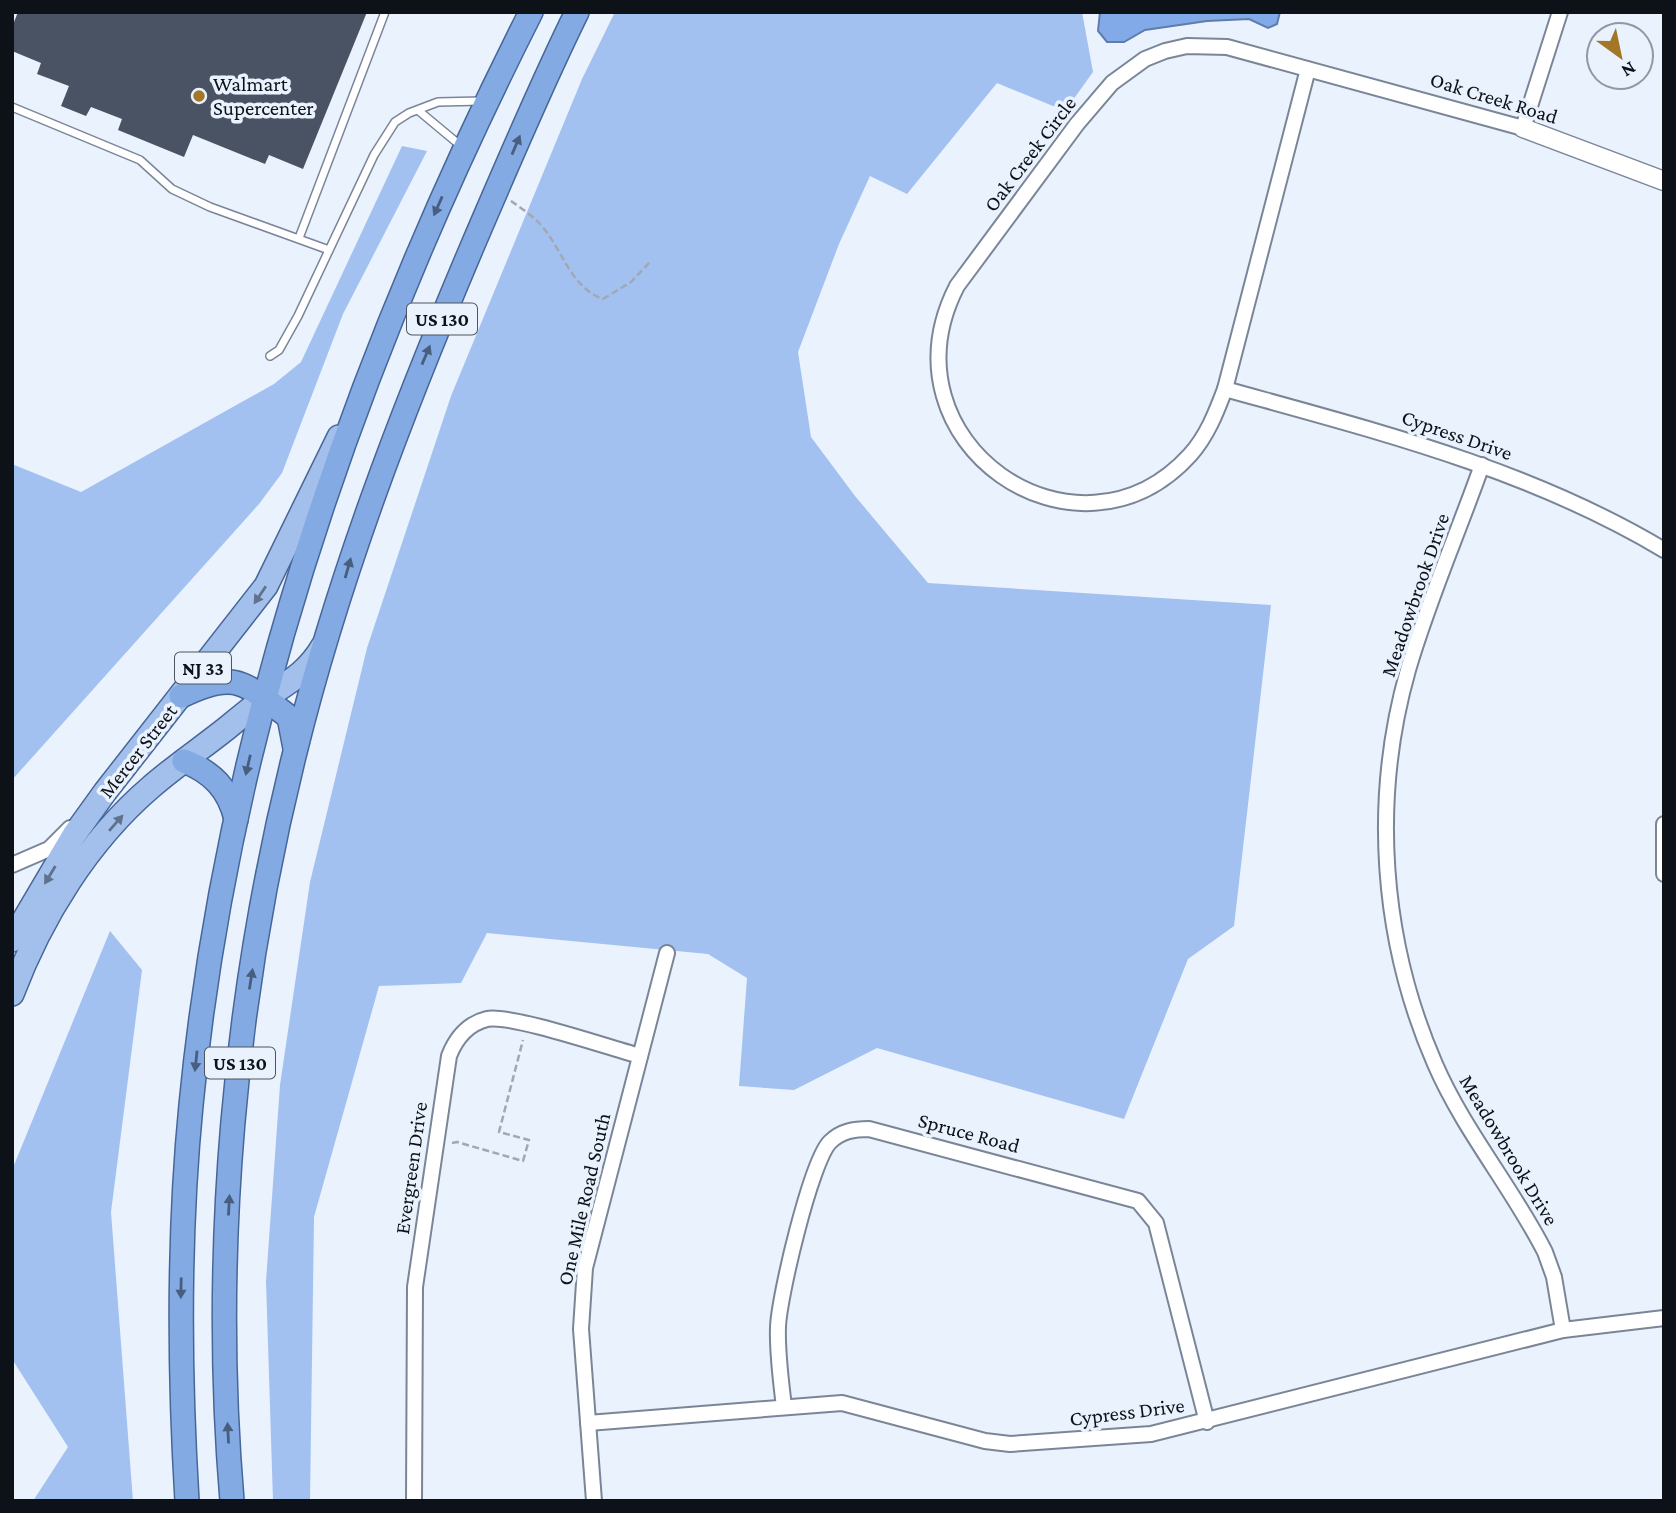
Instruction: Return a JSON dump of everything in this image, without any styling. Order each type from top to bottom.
[{"type":"highway","name":"US 130","points":[[187,1501],[180,1342],[184,1184],[200,1026],[236,819],[285,622],[335,464],[411,268],[486,101],[531,12]]},
{"type":"highway","name":"US 130","points":[[232,1501],[226,1316],[232,1151],[250,987],[295,751],[384,461],[496,191],[577,12]]},
{"type":"highway","points":[[181,696],[209,682],[233,680],[250,687],[289,717],[295,751]]},
{"type":"highway","points":[[184,761],[215,779],[226,791],[236,819]]},
{"type":"main road","name":"Mercer Street","points":[[12,940],[68,846],[105,792],[266,586],[366,381]]},
{"type":"main road","name":"Mercer Street","points":[[12,994],[33,944],[73,878],[125,812],[264,698],[296,679],[313,664],[329,634]]},
{"type":"street","points":[[1523,128],[1560,12]]},
{"type":"street","name":"Oak Creek Circle","points":[[1210,45],[1308,69],[1225,389],[1204,437],[1177,468],[1158,482],[1117,499],[1082,502],[1059,500],[1036,495],[996,472],[961,437],[943,397],[937,351],[940,326],[957,286],[1077,124],[1127,70],[1165,51],[1210,45]]},
{"type":"street","name":"Oak Creek Road","points":[[1308,69],[1523,128],[1664,181]]},
{"type":"street","name":"Cypress Drive","points":[[1225,389],[1389,434],[1482,465],[1588,509],[1664,550]]},
{"type":"street","name":"Meadowbrook Drive","points":[[1482,465],[1409,668],[1397,717],[1386,806],[1388,886],[1404,974],[1418,1022],[1458,1109],[1545,1252],[1554,1277],[1563,1330]]},
{"type":"street","points":[[12,865],[49,849],[105,792]]},
{"type":"street","points":[[1664,824],[1664,874]]},
{"type":"street","name":"One Mile Road South","points":[[594,1501],[581,1329],[585,1268],[667,953]]},
{"type":"street","name":"Evergreen Drive","points":[[414,1501],[415,1287],[449,1056],[455,1042],[476,1023],[504,1018],[640,1056]]},
{"type":"street","name":"Spruce Road","points":[[784,1407],[778,1328],[780,1304],[816,1165],[831,1141],[855,1129],[869,1129],[1138,1201],[1156,1223],[1207,1422]]},
{"type":"street","name":"Cypress Drive","points":[[588,1423],[842,1404],[862,1406],[985,1441],[1010,1444],[1151,1434],[1563,1330],[1664,1318]]},
{"type":"lane","points":[[299,238],[385,12]]},
{"type":"lane","points":[[270,356],[279,350],[381,144],[395,122],[409,113],[438,102],[486,101]]},
{"type":"lane","points":[[12,107],[140,160],[172,189],[210,207],[329,250]]},
{"type":"lane","points":[[419,111],[464,148]]},
{"type":"path","points":[[496,191],[540,224],[576,280],[590,294],[603,299],[616,294],[651,261]]},
{"type":"path","points":[[452,1143],[457,1142],[523,1161],[529,1140],[499,1132],[523,1040]]},
{"type":"shaded area","points":[[615,12],[1082,12],[1093,72],[1065,111],[997,83],[907,194],[870,176],[839,244],[798,352],[811,437],[855,496],[928,583],[1271,605],[1234,926],[1188,959],[1124,1119],[877,1048],[794,1090],[739,1086],[747,978],[708,954],[487,933],[461,983],[379,986],[314,1217],[310,1501],[273,1501],[266,1281],[280,1085],[310,882],[367,648],[451,396],[582,79]]},
{"type":"shaded area","points":[[1100,12],[1280,12],[1277,24],[1268,28],[1249,19],[1207,21],[1145,30],[1124,42],[1107,42],[1098,31]]},
{"type":"shaded area","points":[[402,146],[427,151],[343,314],[282,473],[259,504],[12,780],[12,464],[81,492],[274,384],[301,362]]},
{"type":"shaded area","points":[[110,931],[142,970],[111,1212],[133,1501],[33,1501],[68,1447],[12,1359],[12,1170]]},
{"type":"building","name":"Walmart Supercenter","points":[[18,12],[367,12],[303,169],[269,155],[265,164],[193,135],[184,157],[118,130],[122,119],[91,107],[86,116],[61,106],[69,86],[37,74],[41,63],[12,51],[12,27]]},
{"type":"place","name":"Walmart Supercenter","points":[[199,96]]}]
